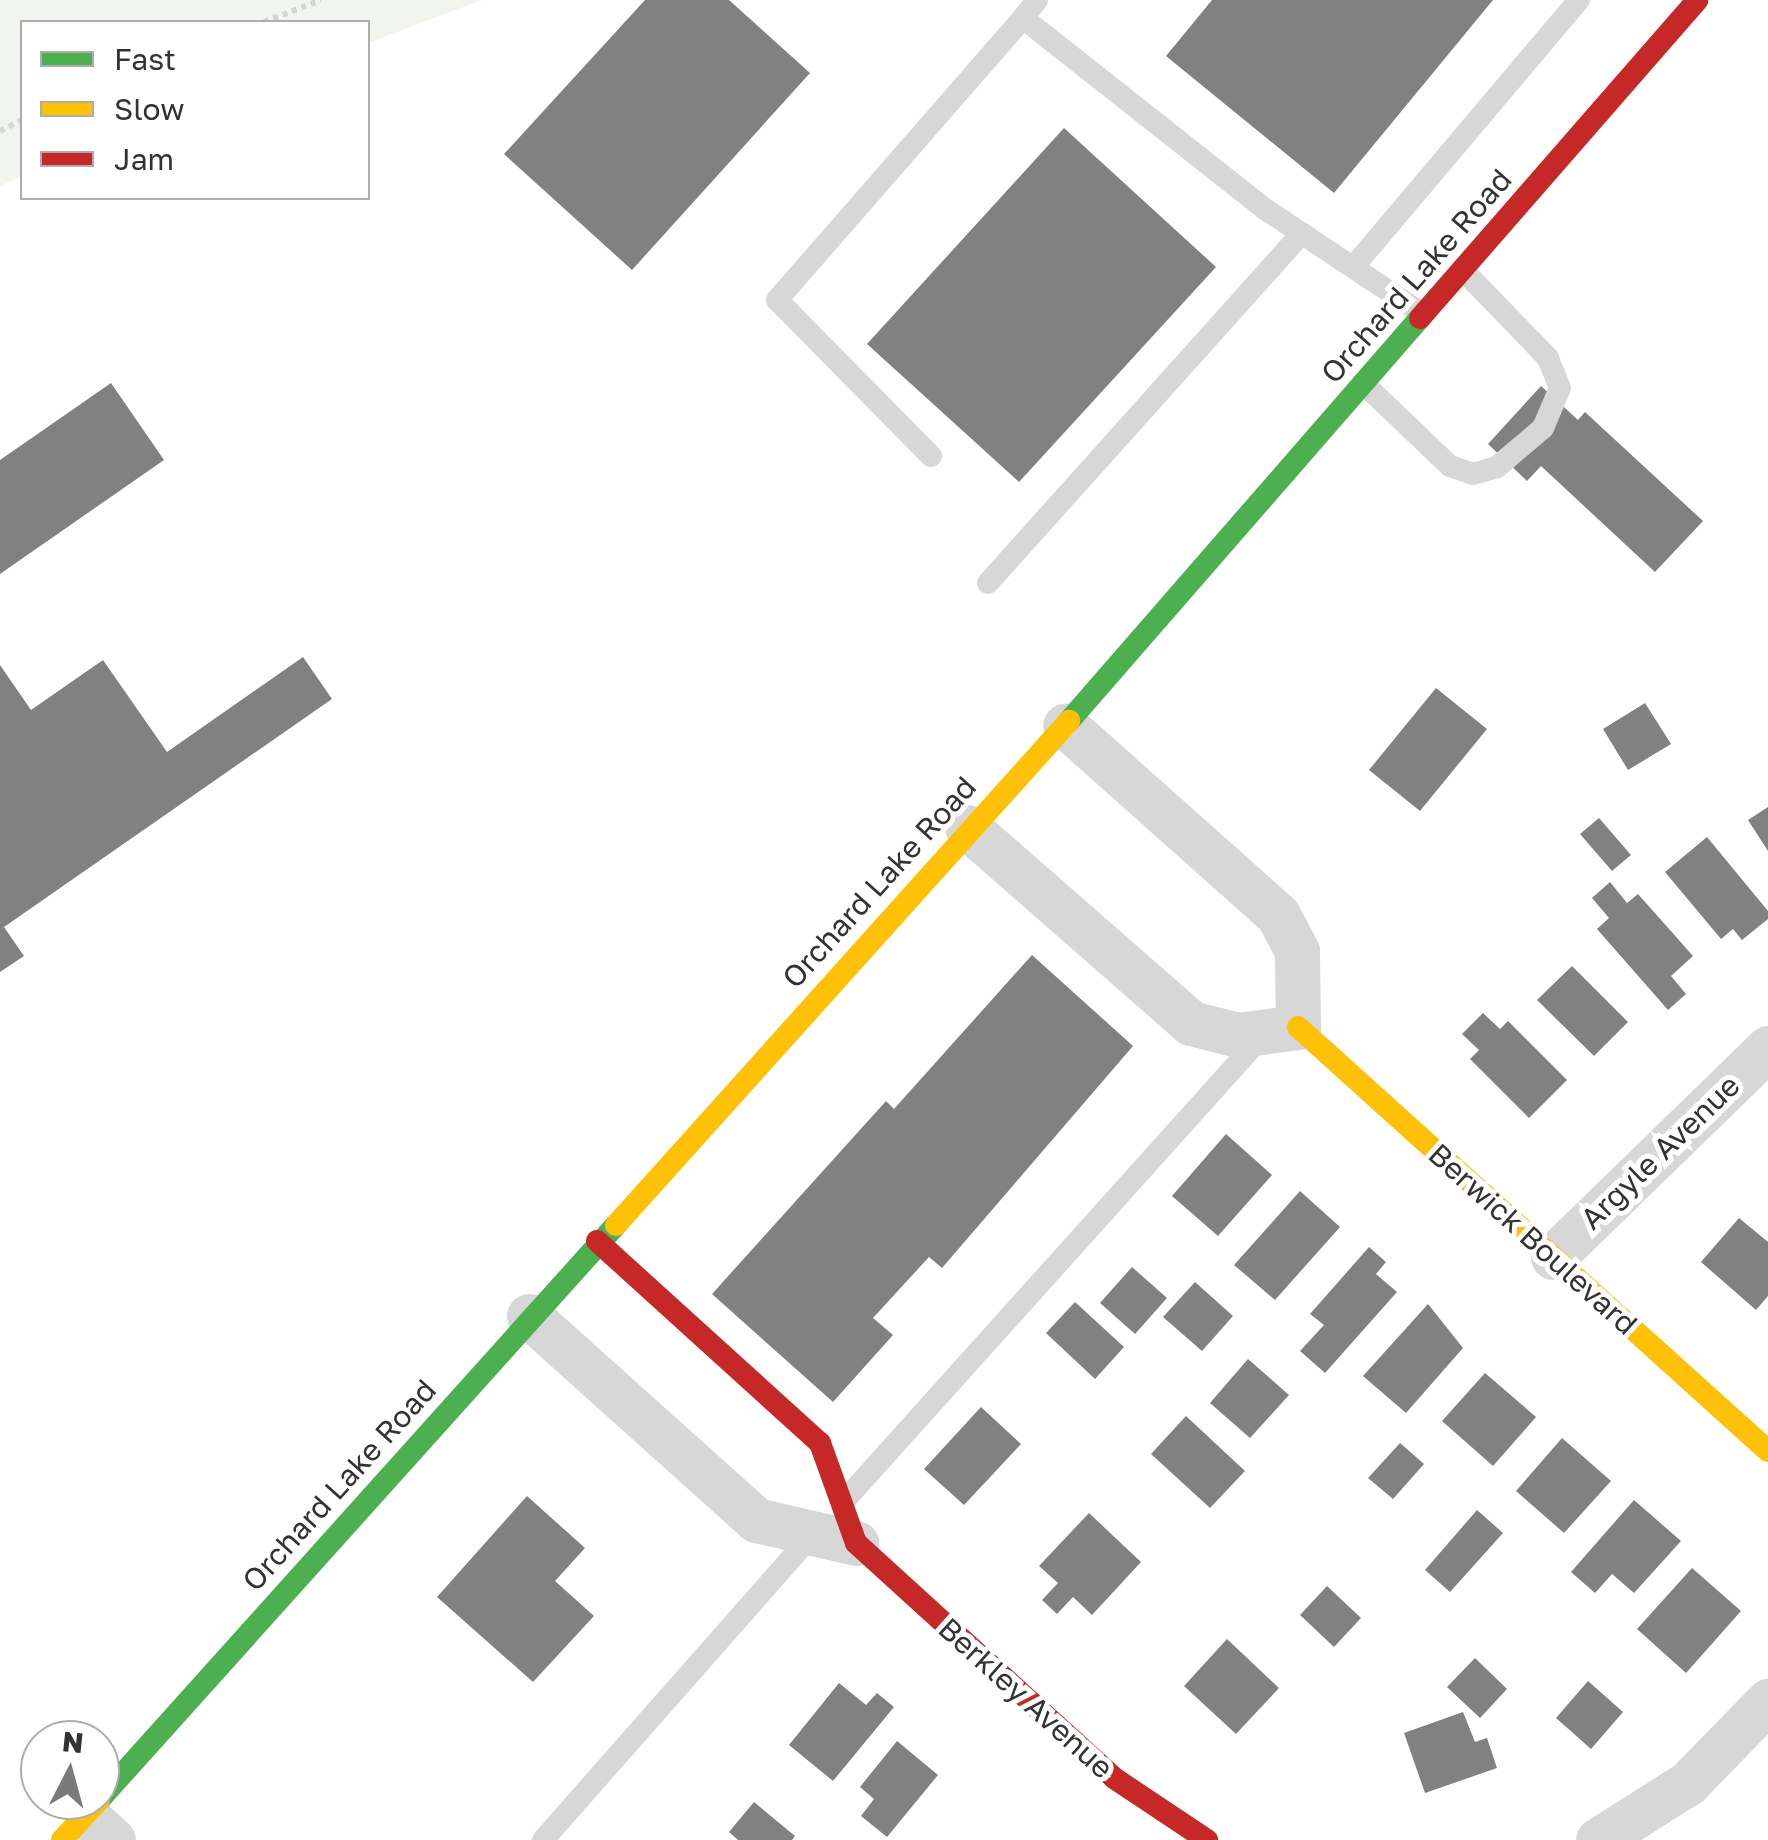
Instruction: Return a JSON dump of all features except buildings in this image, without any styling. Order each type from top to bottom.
[{"type":"main road","name":"Orchard Lake Road","points":[[120,1787],[529,1316],[967,827],[1064,725],[1697,0]]},
{"type":"main road","name":"Berwick Boulevard","points":[[1281,1030],[1553,1257],[1768,1451]]},
{"type":"main road","name":"Berkley Avenue","points":[[597,1241],[820,1443],[849,1523],[1114,1778],[1207,1840]]},
{"type":"street","points":[[967,827],[1191,1023],[1238,1035],[1281,1030],[1297,952],[1278,915],[1064,725]]},
{"type":"street","name":"Argyle Avenue","points":[[1553,1257],[1768,1048]]},
{"type":"street","points":[[529,1316],[756,1520],[811,1535],[849,1523]]},
{"type":"street","points":[[1598,1840],[1688,1783],[1768,1700]]},
{"type":"lane","points":[[1355,265],[1579,0]]},
{"type":"lane","points":[[931,456],[777,300],[1030,9],[1302,233],[1423,314]]},
{"type":"lane","points":[[988,583],[1302,233]]},
{"type":"lane","points":[[1363,384],[1450,466],[1473,474],[1497,467],[1543,428],[1560,388],[1548,358],[1462,269]]},
{"type":"lane","points":[[849,1523],[1281,1030]]},
{"type":"lane","points":[[543,1840],[811,1535]]},
{"type":"path","points":[[269,20],[321,0]]},
{"type":"shaded area","points":[[0,0],[482,0],[370,42],[370,20],[20,20],[20,177],[0,186]]},
{"type":"traffic: fast","points":[[1069,721],[1420,318]]},
{"type":"traffic: fast","points":[[120,1777],[616,1225]]},
{"type":"traffic: slow","points":[[616,1225],[1069,721]]},
{"type":"traffic: slow","points":[[1298,1027],[1768,1451]]},
{"type":"traffic: slow","points":[[62,1840],[80,1820]]},
{"type":"traffic: jam","points":[[1420,318],[1697,0]]},
{"type":"traffic: jam","points":[[597,1241],[820,1443],[856,1543],[1114,1778],[1207,1840]]}]
